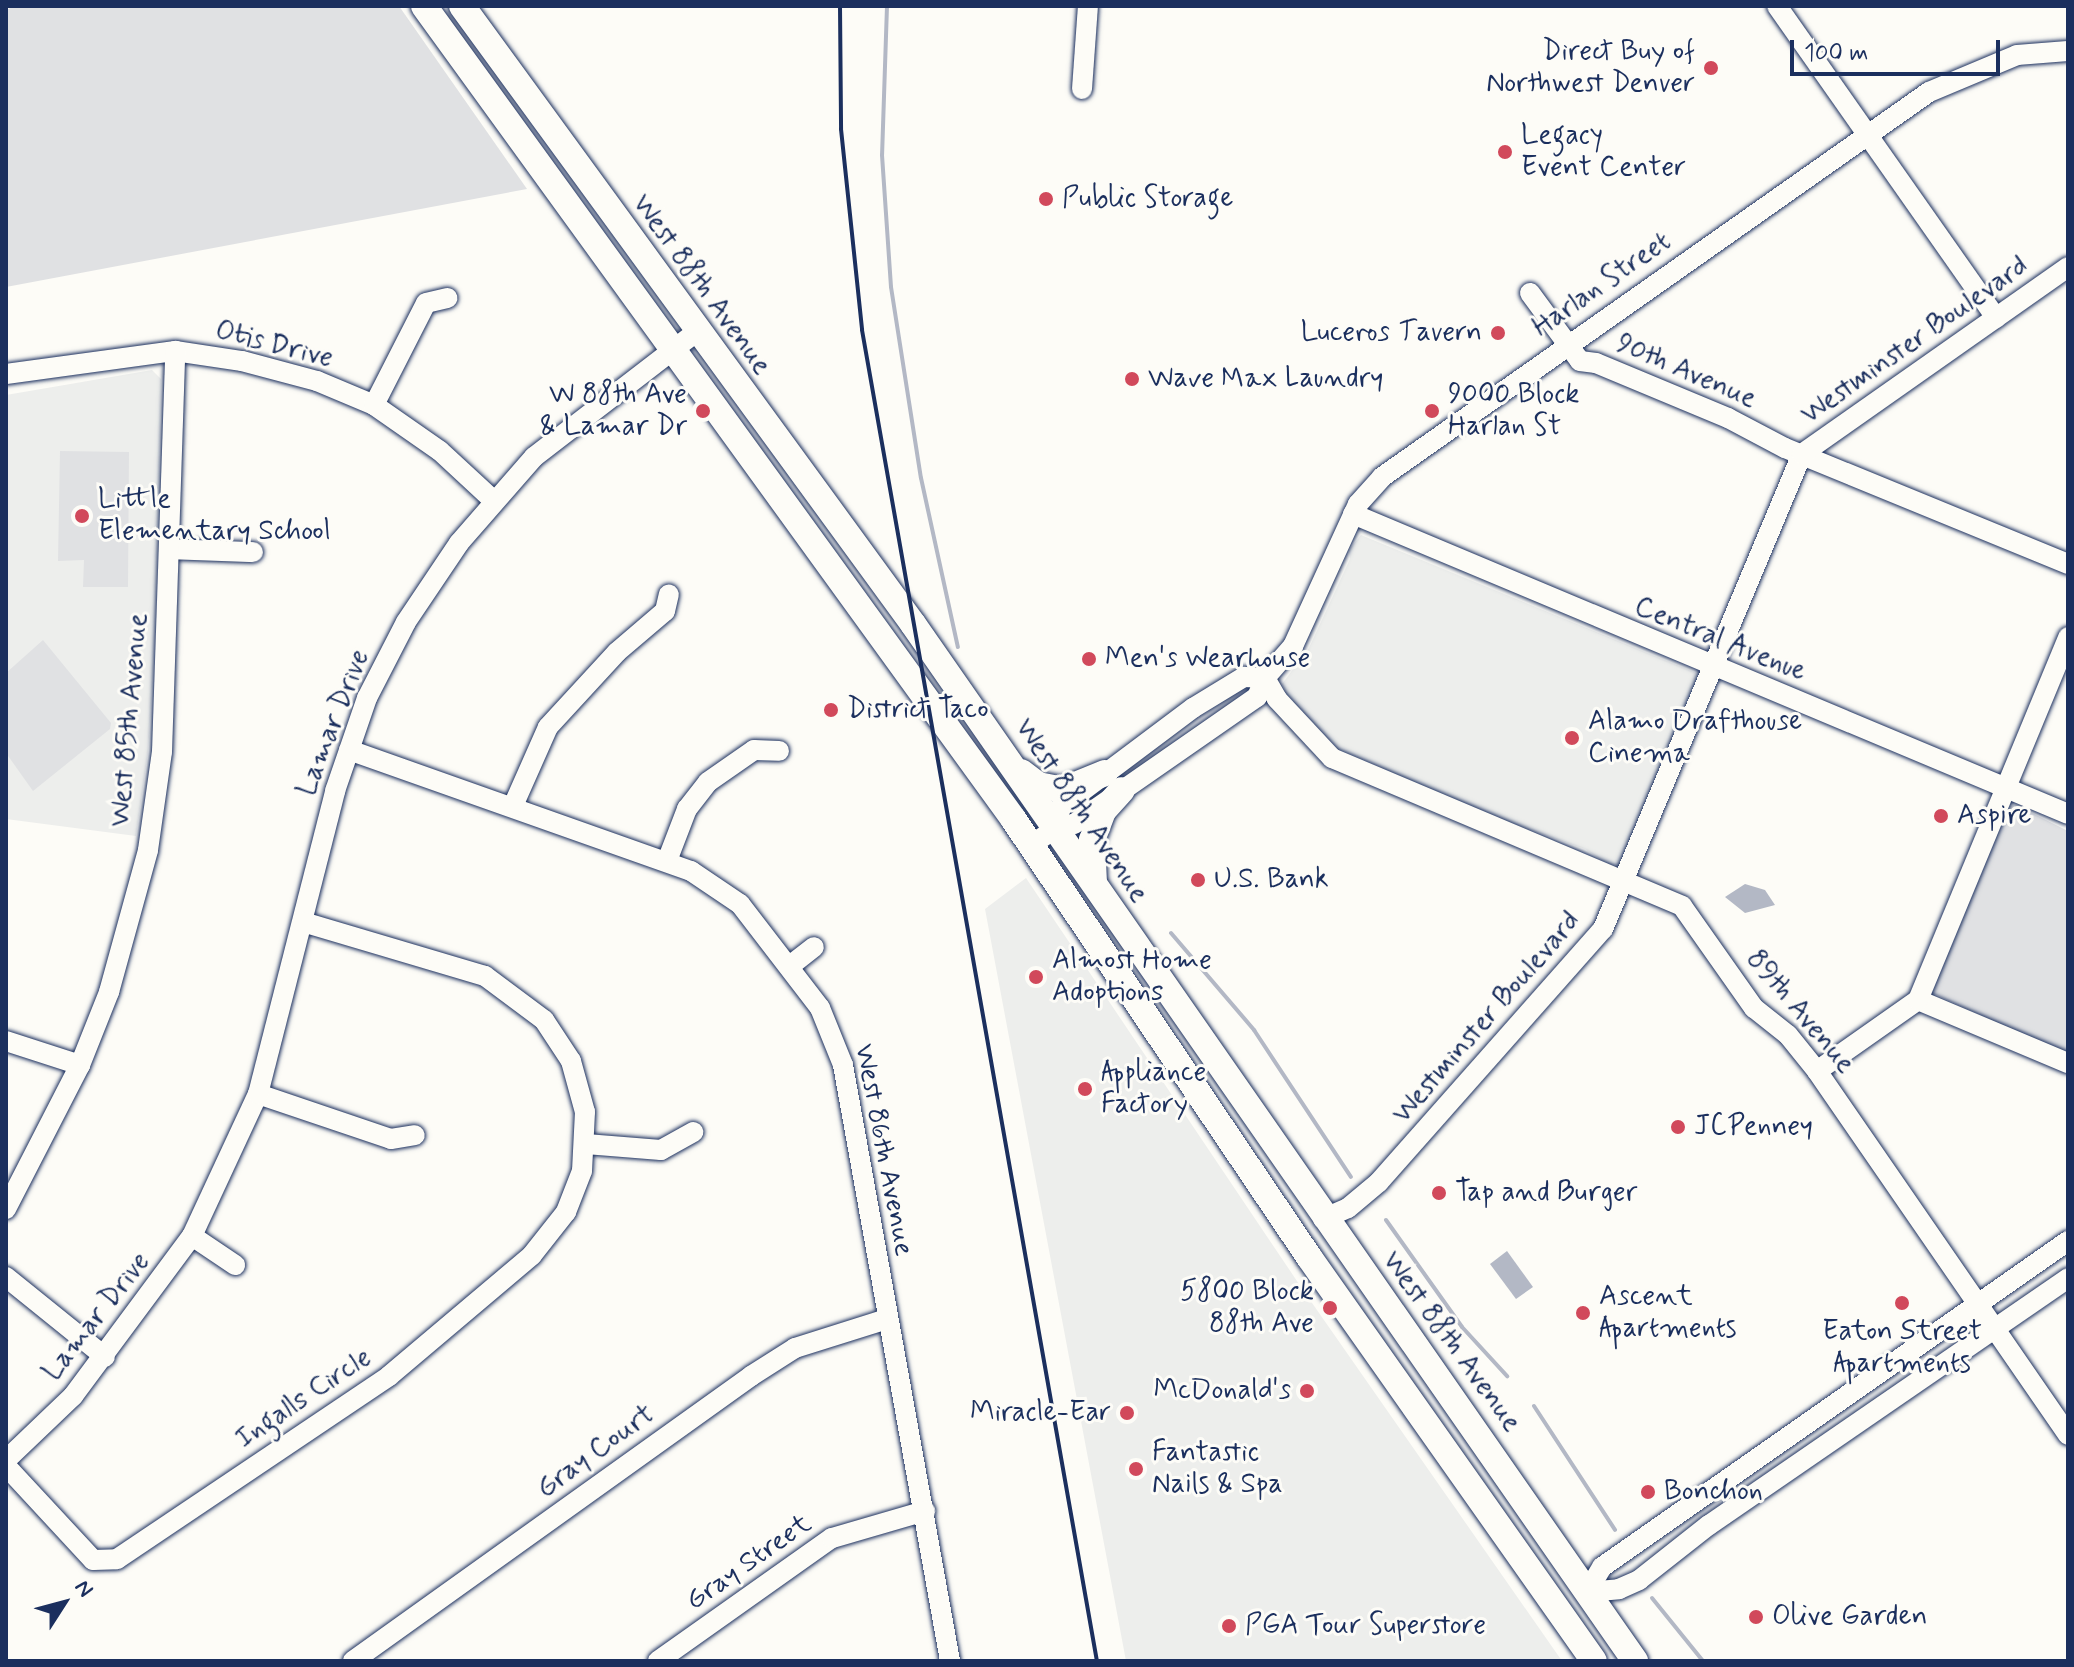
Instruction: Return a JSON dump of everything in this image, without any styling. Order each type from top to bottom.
[{"type":"main road","points":[[424,6],[670,351],[818,545],[1031,845],[1309,1257],[1594,1661]]},
{"type":"main road","name":"West 88th Avenue","points":[[462,6],[695,333],[878,574],[1323,1219],[1635,1661]]},
{"type":"main road","points":[[1012,765],[1038,785],[1063,790],[1123,780]]},
{"type":"main road","points":[[1094,887],[1092,840],[1103,811],[1123,780]]},
{"type":"street","points":[[1082,89],[1088,6]]},
{"type":"street","points":[[1777,6],[1996,318]]},
{"type":"street","name":"Harlan Street","points":[[1123,780],[1257,697],[1265,678],[1293,646],[1353,514],[1382,477],[1566,344],[1868,134],[1974,69],[2017,55],[2068,51]]},
{"type":"street","name":"Westminster Boulevard","points":[[1323,1219],[1348,1208],[1379,1182],[1483,1069],[1603,929],[1627,880],[1802,454],[2068,267]]},
{"type":"street","name":"90th Avenue","points":[[1530,293],[1580,361],[1596,363],[1728,418],[1802,454],[2068,564]]},
{"type":"street","points":[[374,405],[426,303],[447,298]]},
{"type":"street","name":"Lamar Drive","points":[[6,1460],[73,1396],[105,1357],[192,1236],[258,1094],[349,750],[367,698],[406,622],[493,500],[534,457],[695,333]]},
{"type":"street","name":"Otis Drive","points":[[6,374],[175,351],[302,377],[374,405],[440,451],[493,500]]},
{"type":"street","name":"West 85th Avenue","points":[[6,1209],[80,1065],[109,992],[148,850],[162,752],[175,351]]},
{"type":"street","name":"Central Avenue","points":[[1353,514],[1713,668],[2068,814]]},
{"type":"street","points":[[170,549],[253,552]]},
{"type":"street","points":[[513,806],[548,727],[617,652],[665,611],[669,594]]},
{"type":"street","points":[[1817,1071],[1918,1000],[2068,637]]},
{"type":"street","name":"Harlan Street","points":[[1031,845],[1056,828],[1074,824],[1216,694],[1244,677],[1265,678]]},
{"type":"street","name":"89th Avenue","points":[[1265,678],[1279,702],[1332,758],[1627,880],[1682,906],[1754,1008],[1788,1035],[1817,1071],[1996,1325],[2068,1435]]},
{"type":"street","points":[[1123,780],[1204,722],[1216,694]]},
{"type":"street","name":"West 86th Avenue","points":[[349,750],[667,861],[740,904],[791,965],[820,1008],[843,1065],[950,1661]]},
{"type":"street","points":[[667,861],[687,809],[708,782],[754,750],[779,751]]},
{"type":"street","name":"Ingalls Circle","points":[[6,1466],[93,1560],[117,1559],[389,1376],[532,1255],[566,1212],[586,1144],[585,1112],[571,1061],[553,1031],[519,997],[460,967],[303,922]]},
{"type":"street","points":[[791,965],[814,947]]},
{"type":"street","points":[[1918,1000],[2068,1063]]},
{"type":"street","points":[[6,1041],[80,1065]]},
{"type":"street","points":[[258,1094],[391,1139],[415,1135]]},
{"type":"street","points":[[586,1144],[661,1150],[693,1132]]},
{"type":"street","points":[[192,1236],[235,1265]]},
{"type":"street","points":[[1587,1592],[1602,1567],[1978,1301],[2068,1241]]},
{"type":"street","points":[[6,1277],[105,1357]]},
{"type":"street","points":[[1587,1592],[1619,1589],[1639,1580],[1996,1325],[2068,1278]]},
{"type":"street","name":"Gray Court","points":[[353,1661],[773,1362],[839,1331],[887,1319]]},
{"type":"street","name":"Gray Street","points":[[658,1661],[832,1538],[925,1511]]},
{"type":"shaded area","points":[[15,6],[399,6],[527,189],[6,287],[6,10]]},
{"type":"shaded area","name":"Little Elementary School","points":[[152,370],[161,379],[155,637],[148,752],[136,836],[6,819],[6,395]]},
{"type":"shaded area","points":[[60,451],[129,452],[128,587],[83,587],[84,560],[58,561]]},
{"type":"shaded area","points":[[1361,535],[1696,673],[1699,677],[1623,864],[1609,865],[1585,849],[1489,815],[1333,746],[1289,699],[1282,684],[1309,648],[1350,559],[1349,550]]},
{"type":"shaded area","points":[[43,640],[111,723],[110,729],[33,791],[6,753],[6,673]]},
{"type":"shaded area","points":[[2016,805],[2068,831],[2068,1055],[1930,992],[2009,806]]},
{"type":"shaded area","points":[[1026,878],[1303,1290],[1562,1661],[1126,1661],[985,909]]},
{"type":"shaded area","points":[[1745,884],[1765,890],[1775,905],[1745,913],[1725,897]]},
{"type":"shaded area","name":"Ascent Apartments","points":[[1507,1251],[1533,1287],[1516,1299],[1490,1264]]},
{"type":"waterway","points":[[887,6],[882,155],[891,287],[921,478],[958,647]]},
{"type":"waterway","points":[[1171,933],[1254,1030],[1351,1177]]},
{"type":"waterway","points":[[1386,1220],[1462,1327],[1507,1376]]},
{"type":"waterway","points":[[1534,1406],[1615,1530]]},
{"type":"waterway","points":[[1652,1598],[1703,1661]]},
{"type":"railway","points":[[840,6],[841,129],[862,330],[1097,1661]]},
{"type":"place","name":"Direct Buy of Northwest Denver","points":[[1711,68]]},
{"type":"place","name":"Legacy Event Center","points":[[1505,152]]},
{"type":"place","name":"Public Storage","points":[[1046,199]]},
{"type":"place","name":"Luceros Tavern","points":[[1498,333]]},
{"type":"place","name":"Wave Max Laundry","points":[[1132,379]]},
{"type":"place","name":"W 88th Ave & Lamar Dr","points":[[703,411]]},
{"type":"place","name":"9000 Block Harlan St","points":[[1432,411]]},
{"type":"place","name":"Little Elementary School","points":[[82,516]]},
{"type":"place","name":"Men's Wearhouse","points":[[1089,659]]},
{"type":"place","name":"District Taco","points":[[831,710]]},
{"type":"place","name":"Alamo Drafthouse Cinema","points":[[1572,738]]},
{"type":"place","name":"Aspire","points":[[1941,816]]},
{"type":"place","name":"U.S. Bank","points":[[1198,880]]},
{"type":"place","name":"Almost Home Adoptions","points":[[1036,977]]},
{"type":"place","name":"Appliance Factory","points":[[1085,1089]]},
{"type":"place","name":"JCPenney","points":[[1678,1127]]},
{"type":"place","name":"Tap and Burger","points":[[1439,1193]]},
{"type":"place","name":"Eaton Street Apartments","points":[[1902,1303]]},
{"type":"place","name":"5800 Block 88th Ave","points":[[1330,1308]]},
{"type":"place","name":"Ascent Apartments","points":[[1583,1313]]},
{"type":"place","name":"McDonald's","points":[[1307,1391]]},
{"type":"place","name":"Miracle-Ear","points":[[1127,1413]]},
{"type":"place","name":"Fantastic Nails & Spa","points":[[1136,1469]]},
{"type":"place","name":"Bonchon","points":[[1648,1492]]},
{"type":"place","name":"Olive Garden","points":[[1756,1617]]},
{"type":"place","name":"PGA Tour Superstore","points":[[1229,1626]]}]
